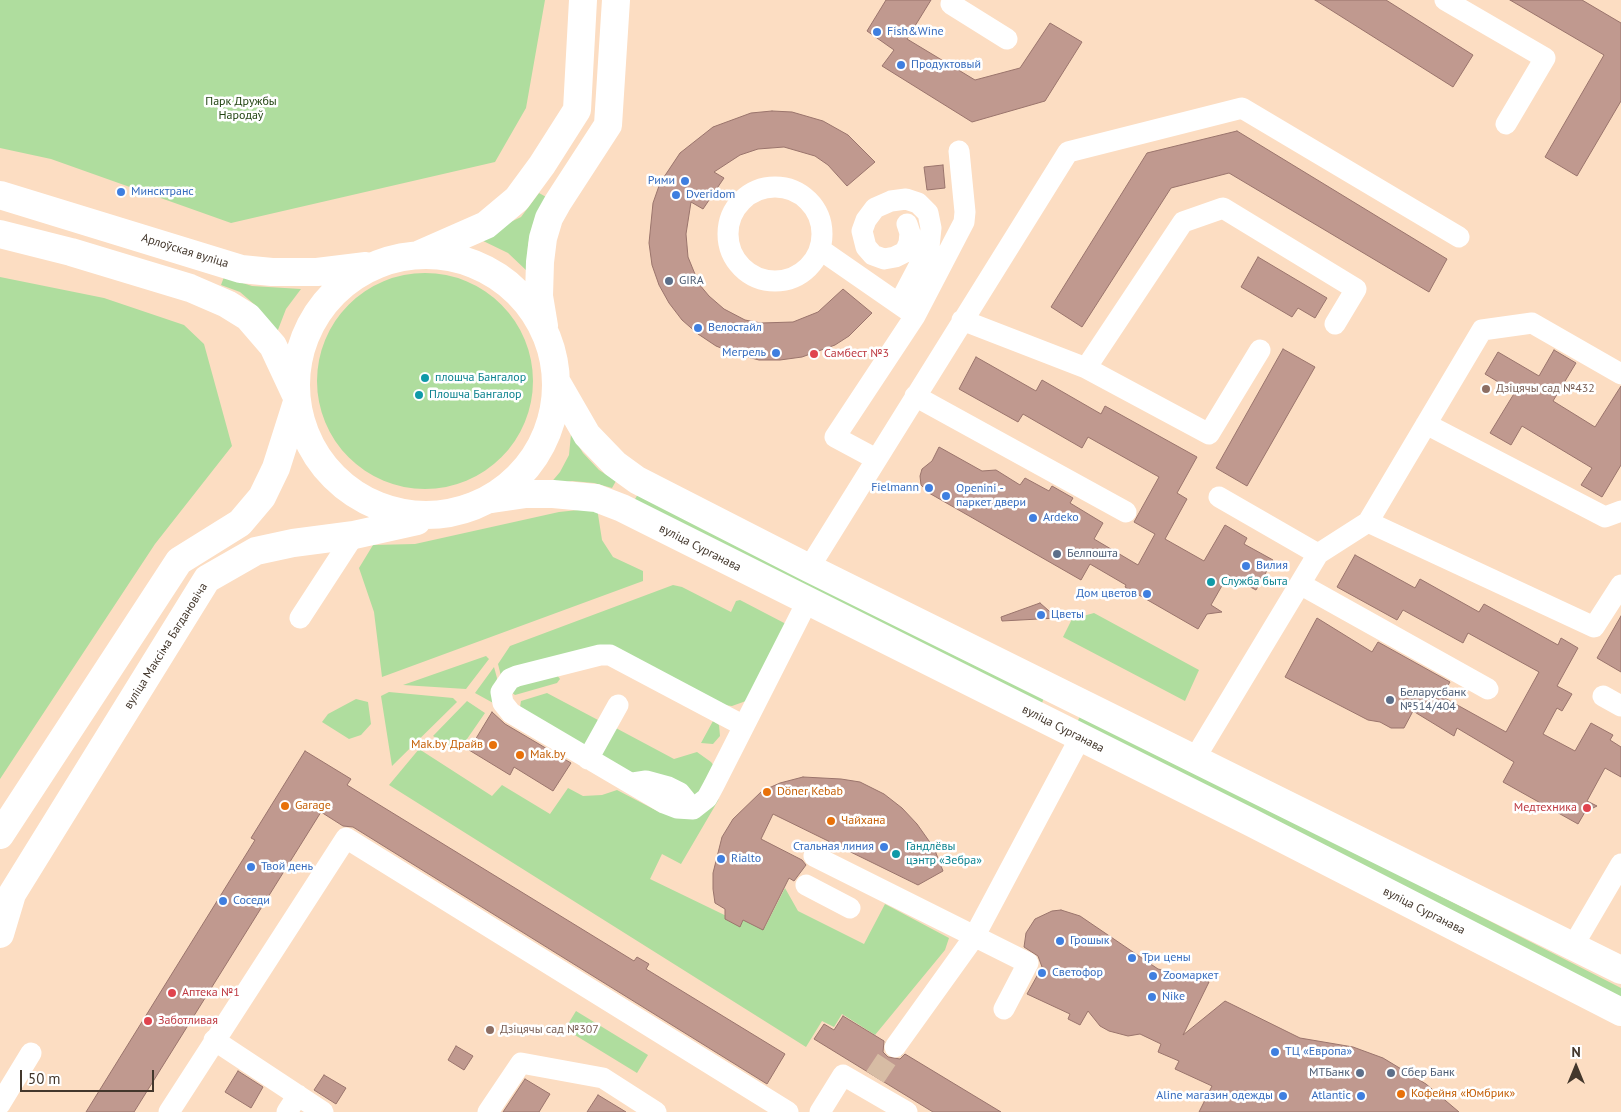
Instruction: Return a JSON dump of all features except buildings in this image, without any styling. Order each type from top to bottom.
[{"type":"main road","points":[[416,255],[486,225],[517,199],[542,165],[577,110],[583,0]]},
{"type":"main road","points":[[0,234],[71,252],[190,288],[228,304],[248,316],[273,346],[296,398],[315,455],[343,487],[360,498],[396,513],[420,516],[451,514],[477,506],[492,499],[522,474],[539,452],[550,429],[557,383],[554,357],[545,330],[539,296],[543,238],[549,218],[558,202],[608,125],[616,0]]},
{"type":"main road","name":"Арлоўская вуліца","points":[[0,195],[241,269],[272,272],[317,272],[375,265]]},
{"type":"main road","points":[[0,835],[180,561],[240,523],[262,498],[272,480],[296,398],[297,366],[301,345],[310,324],[324,303],[342,285],[375,265],[396,258],[416,255],[443,256],[483,268],[501,279],[532,308],[545,330]]},
{"type":"main road","points":[[557,383],[587,435],[614,464],[638,480],[809,568],[1621,970]]},
{"type":"main road","name":"вуліца Сурганава","points":[[492,499],[526,494],[596,498],[622,508],[1250,822],[1621,1012]]},
{"type":"main road","name":"вуліца Максіма Багдановіча","points":[[0,934],[12,894],[207,578],[256,551],[310,540],[354,534],[451,514]]},
{"type":"lane","points":[[953,0],[951,4],[1006,39]]},
{"type":"lane","points":[[1445,0],[1544,58],[1506,124]]},
{"type":"lane","points":[[809,568],[1068,152],[1242,108],[1459,237]]},
{"type":"lane","points":[[876,459],[835,437],[907,310],[964,222],[965,212],[959,150]]},
{"type":"lane","points":[[774,186],[790,188],[803,195],[814,206],[821,220],[823,235],[820,250],[812,264],[800,275],[785,281],[769,281],[753,276],[737,261],[732,253],[728,237],[729,222],[736,208],[751,194],[760,189],[774,186]]},
{"type":"lane","points":[[907,224],[910,233],[910,243],[905,252],[895,257],[884,259],[873,256],[866,247],[862,231],[866,220],[875,208],[892,201],[906,199],[918,203],[928,213],[931,228],[928,247],[907,310]]},
{"type":"lane","points":[[1086,368],[1183,222],[1223,208],[1356,289],[1335,324]]},
{"type":"lane","points":[[820,250],[907,310]]},
{"type":"lane","points":[[962,320],[1086,368],[1209,434],[1260,350]]},
{"type":"lane","points":[[1195,758],[1318,554],[1368,522],[1482,330],[1532,323],[1621,374]]},
{"type":"lane","points":[[915,396],[1126,512]]},
{"type":"lane","points":[[1426,424],[1605,517],[1621,511]]},
{"type":"lane","points":[[1219,497],[1318,554]]},
{"type":"lane","points":[[1368,522],[1594,627],[1621,585]]},
{"type":"lane","points":[[300,618],[354,534]]},
{"type":"lane","points":[[1300,584],[1488,689]]},
{"type":"lane","points":[[744,726],[610,655],[600,655],[510,679],[501,692],[503,703],[507,710],[664,803],[677,808],[694,809],[707,798],[744,726],[807,602]]},
{"type":"lane","points":[[588,759],[618,705]]},
{"type":"lane","points":[[895,1047],[974,936],[1080,738]]},
{"type":"lane","points":[[168,1112],[346,838],[788,1112]]},
{"type":"lane","points":[[814,856],[1028,964],[1004,1009]]},
{"type":"lane","points":[[1573,946],[1621,864]]},
{"type":"lane","points":[[806,885],[850,908]]},
{"type":"lane","points":[[214,1040],[293,1104],[323,1112]]},
{"type":"lane","points":[[0,1104],[31,1053]]},
{"type":"lane","points":[[488,1112],[521,1063],[603,1078],[656,1112]]},
{"type":"lane","points":[[820,1112],[843,1075],[872,1083],[907,1112]]},
{"type":"green space","name":"Парк Дружбы Народаў","points":[[0,0],[545,0],[526,108],[495,162],[231,223],[51,159],[0,148]]},
{"type":"green space","points":[[539,193],[548,198],[533,224],[528,245],[527,271],[508,253],[477,238],[521,217]]},
{"type":"green space","name":"плошча Бангалор","points":[[425,273],[446,275],[466,281],[485,291],[501,305],[515,321],[525,340],[531,360],[533,381],[531,402],[525,422],[515,441],[501,457],[485,471],[466,481],[446,487],[425,489],[404,487],[384,481],[365,471],[349,457],[335,441],[325,422],[319,402],[317,381],[319,360],[325,340],[335,321],[349,305],[365,291],[384,281],[404,275]]},
{"type":"green space","points":[[0,277],[104,298],[184,325],[204,344],[232,446],[155,544],[0,779]]},
{"type":"green space","points":[[224,277],[252,286],[301,289],[286,309],[276,335],[255,305],[240,292],[221,285]]},
{"type":"green space","points":[[571,434],[583,453],[599,470],[616,481],[612,488],[594,483],[572,481],[549,485],[560,472],[569,455]]},
{"type":"green space","points":[[639,492],[1045,695],[1042,703],[634,501]]},
{"type":"green space","points":[[597,508],[602,540],[613,557],[643,571],[643,581],[382,677],[374,612],[359,568],[373,545],[415,544],[559,512]]},
{"type":"green space","points":[[673,585],[682,587],[731,612],[736,601],[740,600],[788,625],[746,701],[732,706],[723,705],[610,647],[501,676],[498,664],[510,646]]},
{"type":"green space","points":[[1094,613],[1199,670],[1185,701],[1063,637],[1072,619]]},
{"type":"green space","points":[[486,656],[489,659],[466,689],[403,685]]},
{"type":"green space","points":[[494,667],[497,678],[495,704],[475,693]]},
{"type":"green space","points":[[557,675],[560,679],[557,683],[515,695],[511,692],[513,686]]},
{"type":"green space","points":[[389,692],[453,698],[457,702],[392,766],[381,696]]},
{"type":"green space","points":[[547,693],[598,720],[586,747],[520,707],[521,701]]},
{"type":"green space","points":[[356,699],[368,702],[371,724],[361,735],[349,739],[322,722],[328,714]]},
{"type":"green space","points":[[467,701],[485,713],[458,752],[433,736]]},
{"type":"green space","points":[[1082,713],[1621,988],[1621,998],[1077,722]]},
{"type":"green space","points":[[713,721],[719,725],[720,736],[713,744],[701,743]]},
{"type":"green space","points":[[614,727],[674,759],[697,752],[711,762],[714,766],[700,797],[631,777],[600,757]]},
{"type":"green space","points":[[419,749],[492,796],[502,785],[550,814],[568,788],[583,796],[602,795],[617,790],[661,813],[706,810],[719,799],[681,864],[662,854],[650,879],[741,923],[745,918],[765,927],[785,888],[798,911],[864,944],[885,904],[949,938],[945,950],[875,1035],[842,1014],[834,1027],[822,1021],[806,1047],[389,785]]},
{"type":"green space","points":[[576,1011],[648,1055],[637,1073],[565,1029]]},
{"type":"tunnel","points":[[875,1077],[895,1047]]},
{"type":"place","name":"Fish&Wine","points":[[877,32]]},
{"type":"place","name":"Продуктовый","points":[[901,65]]},
{"type":"place","name":"Рими","points":[[685,181]]},
{"type":"place","name":"Минсктранс","points":[[121,192]]},
{"type":"place","name":"Dveridom","points":[[676,195]]},
{"type":"place","name":"GIRA","points":[[669,281]]},
{"type":"place","name":"Велостайл","points":[[698,328]]},
{"type":"place","name":"Мегрель","points":[[776,353]]},
{"type":"place","name":"Самбест №3","points":[[814,354]]},
{"type":"place","name":"плошча Бангалор","points":[[425,378]]},
{"type":"place","name":"Дзіцячы сад №432","points":[[1486,389]]},
{"type":"place","name":"Плошча Бангалор","points":[[419,395]]},
{"type":"place","name":"Fielmann","points":[[929,488]]},
{"type":"place","name":"Openini - паркет двери","points":[[946,496]]},
{"type":"place","name":"Ardeko","points":[[1033,518]]},
{"type":"place","name":"Белпошта","points":[[1057,554]]},
{"type":"place","name":"Вилия","points":[[1246,566]]},
{"type":"place","name":"Служба быта","points":[[1211,582]]},
{"type":"place","name":"Дом цветов","points":[[1147,594]]},
{"type":"place","name":"Цветы","points":[[1041,615]]},
{"type":"place","name":"Беларусбанк №514/404","points":[[1390,700]]},
{"type":"place","name":"Маk.by Драйв","points":[[493,745]]},
{"type":"place","name":"Mak.by","points":[[520,755]]},
{"type":"place","name":"Döner Kebab","points":[[767,792]]},
{"type":"place","name":"Garage","points":[[285,806]]},
{"type":"place","name":"Медтехника","points":[[1587,808]]},
{"type":"place","name":"Чайхана","points":[[831,821]]},
{"type":"place","name":"Стальная линия","points":[[884,847]]},
{"type":"place","name":"Гандлёвы цэнтр «Зебра»","points":[[896,854]]},
{"type":"place","name":"Rialto","points":[[721,859]]},
{"type":"place","name":"Твой день","points":[[251,867]]},
{"type":"place","name":"Соседи","points":[[223,901]]},
{"type":"place","name":"Грошык","points":[[1060,941]]},
{"type":"place","name":"Три цены","points":[[1132,958]]},
{"type":"place","name":"Светофор","points":[[1042,973]]},
{"type":"place","name":"Zooмаркет","points":[[1153,976]]},
{"type":"place","name":"Аптека №1","points":[[172,993]]},
{"type":"place","name":"Nike","points":[[1152,997]]},
{"type":"place","name":"Заботливая","points":[[148,1021]]},
{"type":"place","name":"Дзіцячы сад №307","points":[[490,1030]]},
{"type":"place","name":"ТЦ «Европа»","points":[[1275,1052]]},
{"type":"place","name":"МТБанк","points":[[1360,1073]]},
{"type":"place","name":"Сбер Банк","points":[[1391,1073]]},
{"type":"place","name":"Кофейня «Юмбрик»","points":[[1401,1094]]},
{"type":"place","name":"Aline магазин одежды","points":[[1283,1096]]},
{"type":"place","name":"Atlantic","points":[[1361,1096]]}]
